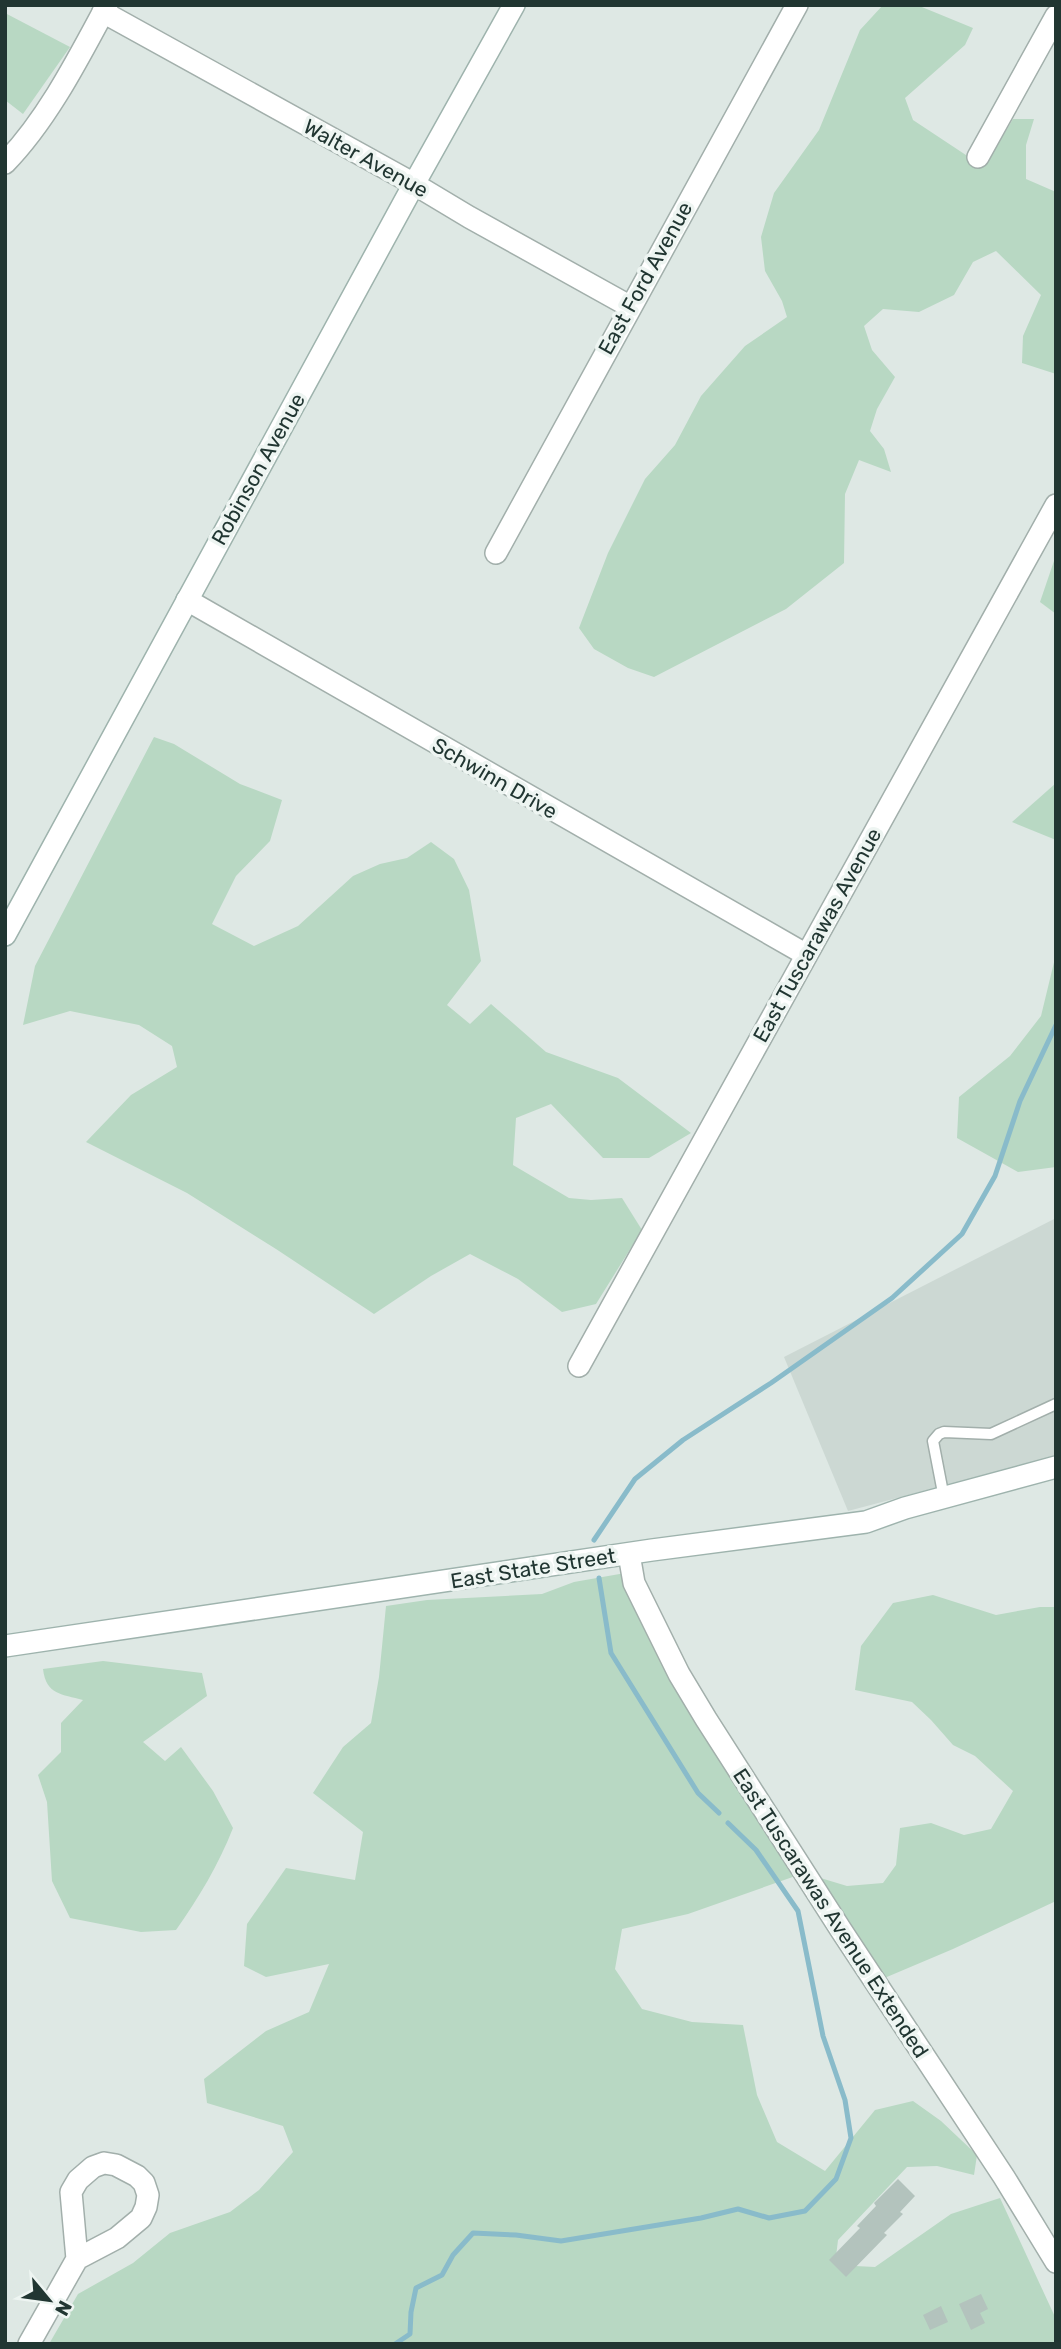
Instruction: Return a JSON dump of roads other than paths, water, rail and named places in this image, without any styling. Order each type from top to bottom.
[{"type":"street","name":"Robinson Avenue","points":[[5,934],[514,5]]},
{"type":"street","name":"East Ford Avenue","points":[[496,553],[629,306],[797,5]]},
{"type":"street","name":"Walter Avenue","points":[[105,9],[629,306]]},
{"type":"street","points":[[5,163],[43,117],[105,9]]},
{"type":"street","points":[[978,157],[1056,16]]},
{"type":"street","name":"East Tuscarawas Avenue","points":[[579,1366],[1056,505]]},
{"type":"street","name":"Schwinn Drive","points":[[187,600],[805,954]]},
{"type":"street","name":"East State Street","points":[[5,1646],[629,1554],[866,1522],[1056,1467]]},
{"type":"street","name":"East Tuscarawas Avenue Extended","points":[[629,1554],[634,1583],[701,1712],[1003,2174],[1056,2262]]},
{"type":"street","points":[[29,2344],[77,2259],[117,2238],[141,2218],[148,2195],[144,2183],[137,2176],[117,2165],[104,2163],[93,2167],[79,2180],[71,2192],[77,2259]]},
{"type":"lane","points":[[944,1498],[933,1441],[939,1434],[991,1434],[1056,1404]]},
{"type":"waterway","points":[[594,1540],[635,1479],[683,1440],[771,1383],[892,1298],[962,1234],[995,1176],[1020,1101],[1056,1025]]},
{"type":"waterway","points":[[599,1578],[611,1653],[698,1793],[719,1813]]},
{"type":"waterway","points":[[395,2344],[410,2334],[416,2288],[442,2275],[453,2255],[473,2233],[561,2241],[701,2218],[738,2209],[769,2218],[805,2211],[836,2179],[851,2138],[845,2100],[823,2036],[798,1911],[756,1850],[728,1823]]}]
